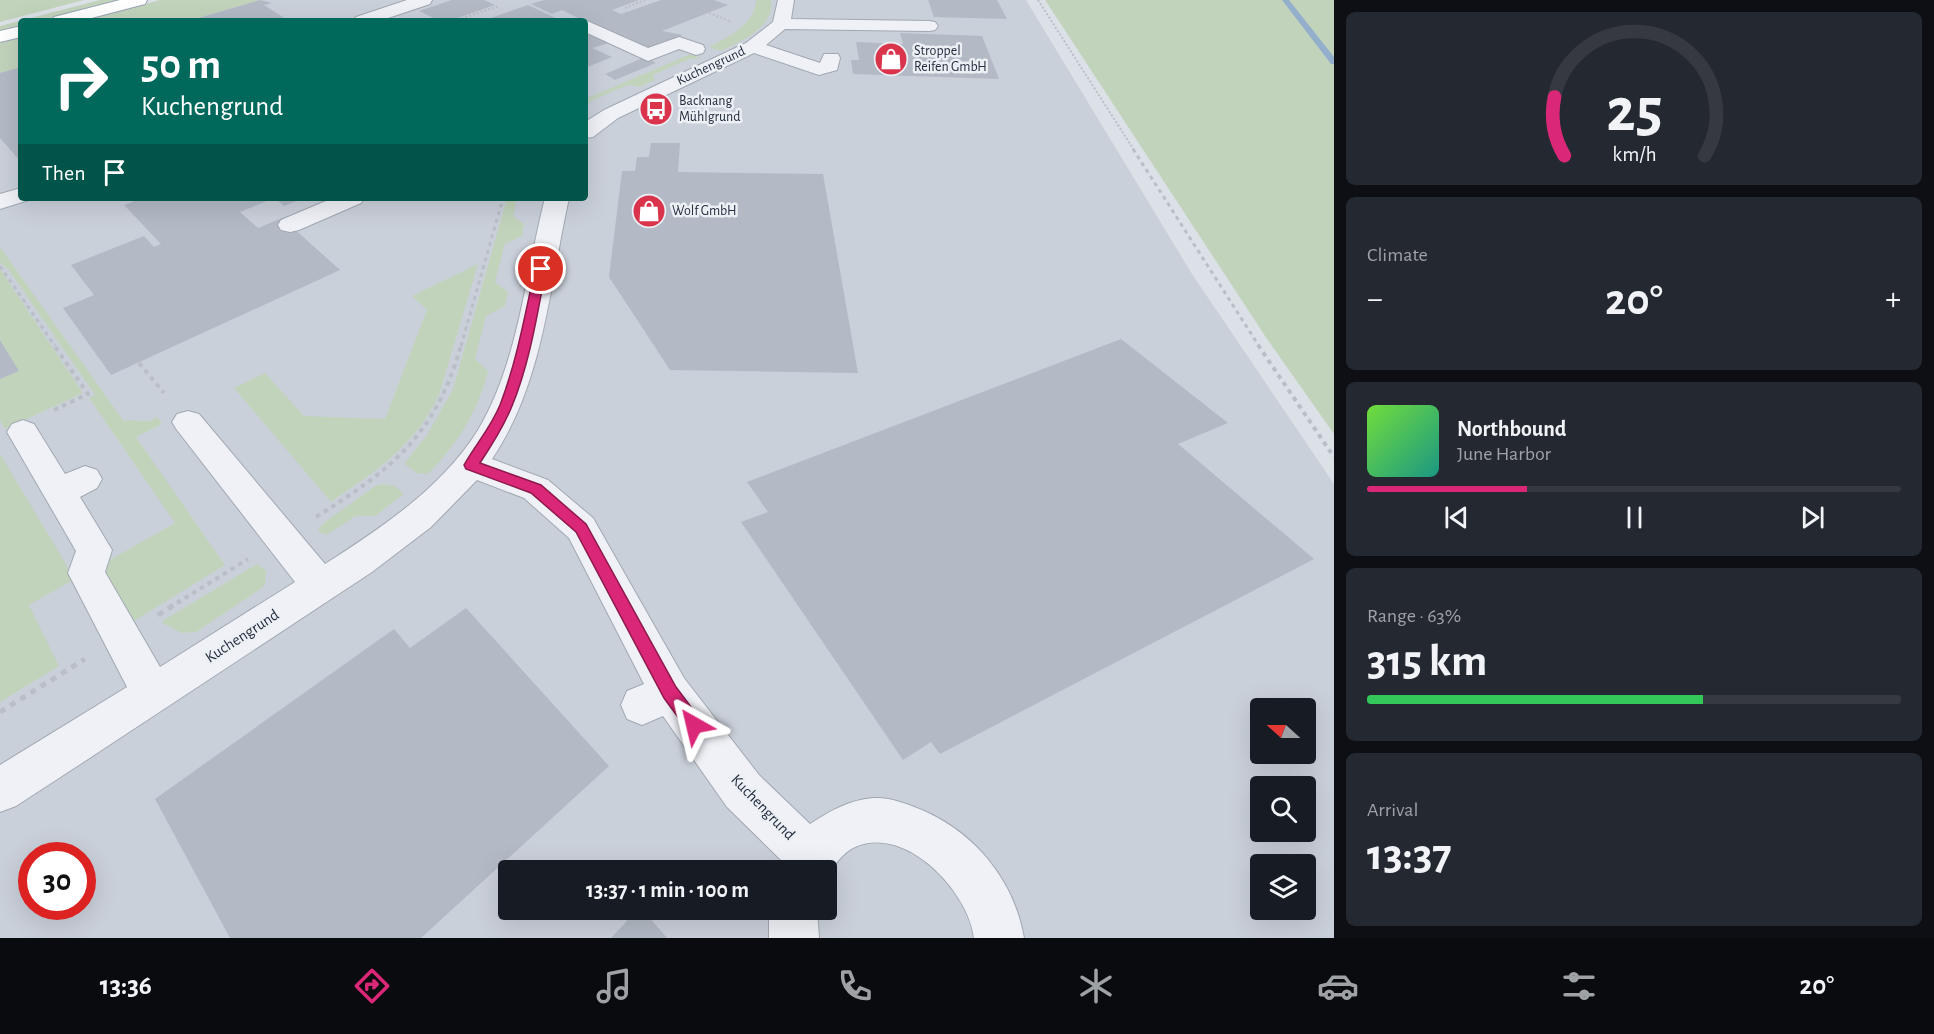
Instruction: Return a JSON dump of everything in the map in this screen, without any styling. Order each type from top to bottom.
[{"type":"main road","points":[[71,18],[139,0]]},
{"type":"main road","points":[[0,37],[18,32]]},
{"type":"street","points":[[373,18],[424,0]]},
{"type":"street","points":[[784,11],[852,8]]},
{"type":"street","points":[[784,11],[929,26]]},
{"type":"street","name":"Kuchengrund","points":[[588,130],[611,114],[753,46],[784,11]]},
{"type":"street","points":[[588,26],[648,55],[679,42],[699,40]]},
{"type":"street","points":[[753,46],[819,69],[830,66],[831,58]]},
{"type":"street","points":[[0,202],[18,196]]},
{"type":"street","points":[[290,225],[346,201]]},
{"type":"street","name":"Kuchengrund","points":[[0,790],[153,694],[370,552],[433,505],[471,465],[490,437],[509,395],[523,352],[556,201]]},
{"type":"street","points":[[188,422],[320,585]]},
{"type":"street","points":[[23,432],[72,485],[94,550],[86,573],[153,694]]},
{"type":"street","name":"Kuchengrund","points":[[471,465],[536,489],[581,528],[591,574],[656,699],[743,791],[803,860]]},
{"type":"street","name":"Kuchengrund","points":[[809,860],[833,833],[862,821],[896,822],[929,835],[959,858],[983,891],[999,930],[999,938]]},
{"type":"street","points":[[793,920],[794,938]]},
{"type":"path","points":[[625,8],[645,0]]},
{"type":"path","points":[[1038,0],[1253,338],[1334,457]]},
{"type":"path","points":[[463,18],[499,6]]},
{"type":"path","points":[[709,13],[741,25]]},
{"type":"path","points":[[0,266],[88,394],[64,405]]},
{"type":"path","points":[[139,363],[164,393]]},
{"type":"shaded area","points":[[207,0],[1026,0],[1192,274],[1334,484],[1334,938],[0,938],[0,59],[18,54],[18,201],[588,201],[588,18],[144,18]]},
{"type":"green space","points":[[0,0],[84,0],[0,22]]},
{"type":"green space","points":[[100,0],[123,0],[54,18],[31,18]]},
{"type":"green space","points":[[160,0],[260,0],[197,18],[92,18]]},
{"type":"green space","points":[[756,0],[771,0],[771,10],[762,26],[746,38],[721,51],[709,47],[746,23]]},
{"type":"green space","points":[[1045,0],[1334,0],[1334,434],[1267,339]]},
{"type":"green space","points":[[18,21],[18,28],[0,32],[0,26]]},
{"type":"green space","points":[[18,38],[18,68],[0,73],[0,43]]},
{"type":"green space","points":[[691,54],[701,59],[689,59],[653,75],[655,80],[640,87],[628,85],[590,101],[588,105],[588,98]]},
{"type":"green space","points":[[506,201],[516,201],[513,216],[524,224],[522,236],[505,244],[495,282],[508,292],[505,306],[486,316],[475,359],[488,371],[479,400],[465,427],[448,452],[428,474],[417,473],[404,464],[427,435],[453,389]]},
{"type":"green space","points":[[0,247],[123,420],[149,421],[157,417],[162,424],[136,437],[225,565],[134,621],[101,565],[175,523],[89,398],[95,395],[8,269],[0,263]]},
{"type":"green space","points":[[478,264],[439,395],[429,413],[418,429],[393,456],[331,502],[234,388],[265,373],[304,416],[385,419],[427,310],[412,296]]},
{"type":"green space","points":[[0,269],[83,393],[5,429],[0,420],[0,379],[19,371],[0,340]]},
{"type":"green space","points":[[0,454],[75,579],[29,605],[59,666],[0,702]]},
{"type":"green space","points":[[382,484],[395,486],[404,494],[375,516],[356,516],[326,535],[318,531],[325,522],[375,486]]},
{"type":"green space","points":[[257,564],[266,571],[265,585],[196,632],[182,633],[162,623],[164,620]]},
{"type":"building","points":[[260,0],[272,3],[264,5],[284,18],[198,18]]},
{"type":"building","points":[[452,0],[484,0],[495,5],[458,18],[434,18],[419,11]]},
{"type":"building","points":[[544,0],[639,0],[612,10],[621,14],[661,0],[714,0],[728,5],[662,31],[683,35],[648,52],[588,22],[588,18],[578,18],[562,10],[552,14],[531,4]]},
{"type":"building","points":[[928,0],[997,0],[1007,19],[934,17]]},
{"type":"building","points":[[528,5],[556,18],[491,18]]},
{"type":"building","points":[[588,32],[609,43],[592,48],[612,57],[588,67]]},
{"type":"building","points":[[900,33],[982,36],[999,79],[853,74],[851,60],[859,60],[856,42],[903,44]]},
{"type":"building","points":[[645,57],[656,63],[615,80],[605,74]]},
{"type":"building","points":[[18,68],[18,159],[0,138],[0,73]]},
{"type":"building","points":[[651,143],[680,143],[678,172],[823,174],[858,373],[670,370],[609,277],[622,171],[635,171],[637,157],[649,157]]},
{"type":"building","points":[[135,201],[267,201],[240,212],[258,228],[282,218],[340,270],[111,375],[63,308],[94,295],[71,265],[144,236],[154,247],[161,244],[124,205]]},
{"type":"building","points":[[278,201],[296,201],[284,206]]},
{"type":"building","points":[[1121,339],[1228,423],[1178,444],[1314,559],[940,754],[931,742],[903,760],[741,522],[768,512],[747,482]]},
{"type":"building","points":[[0,340],[19,371],[0,379]]},
{"type":"building","points":[[466,608],[609,766],[506,860],[498,860],[498,868],[421,938],[230,938],[155,799],[394,629],[410,648]]},
{"type":"building","points":[[628,920],[651,920],[667,938],[611,938]]},
{"type":"waterway","points":[[1285,0],[1334,62]]},
{"type":"place","name":"Stroppel Reifen GmbH","points":[[891,59]]},
{"type":"place","name":"Backnang Mühlgrund","points":[[656,109]]},
{"type":"place","name":"Wolf GmbH","points":[[649,211]]},
{"type":"route","points":[[541,269],[523,352],[506,406],[490,437],[471,465],[536,489],[581,528],[670,692],[694,725]]}]
